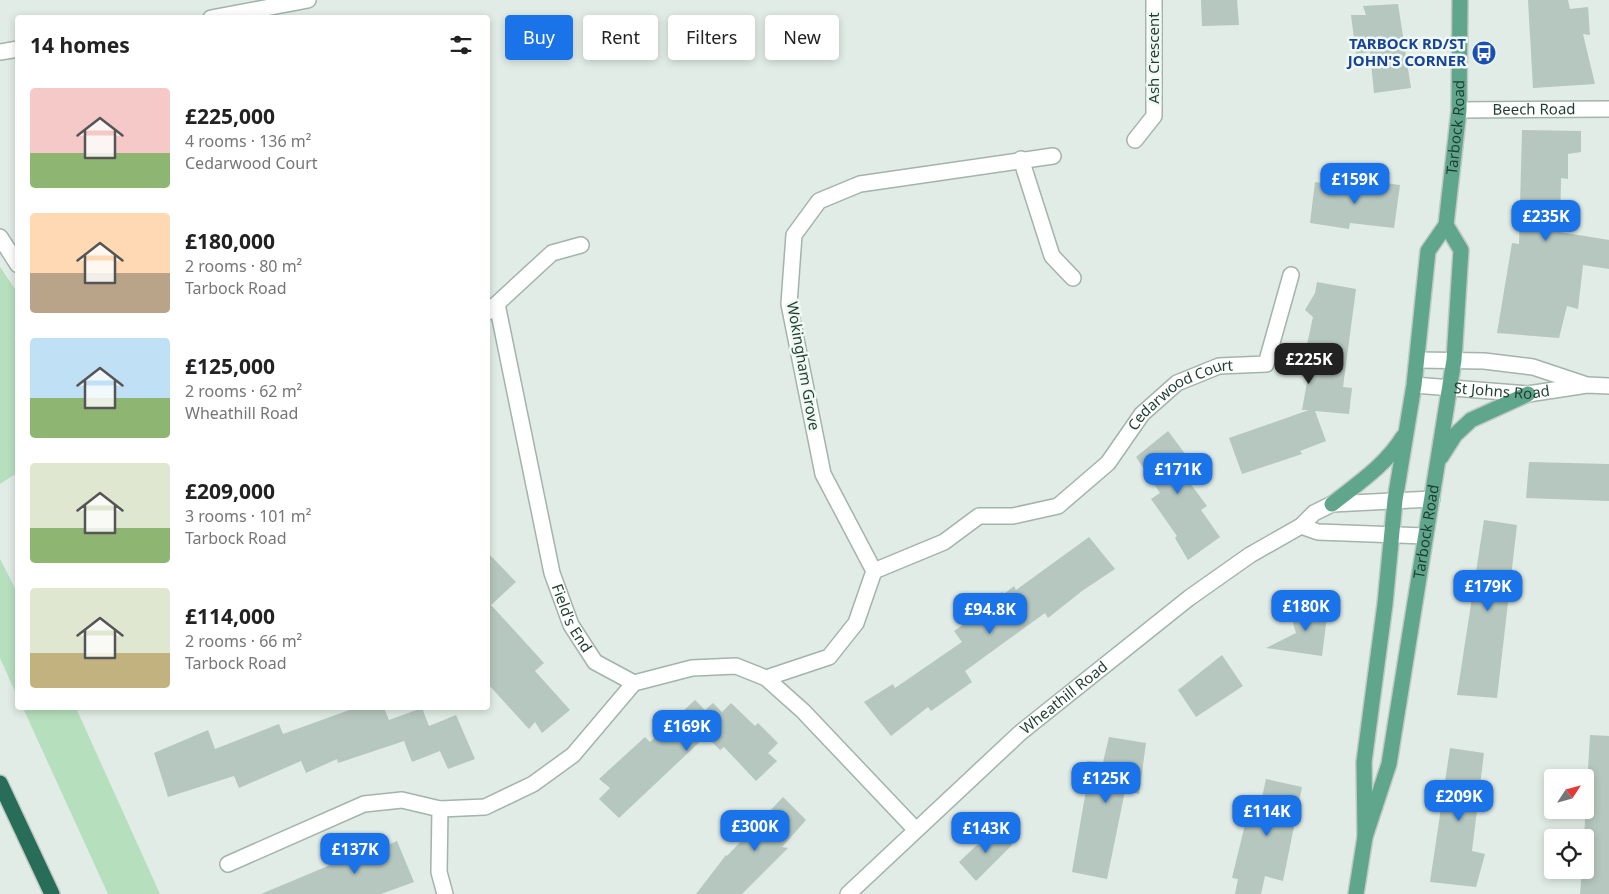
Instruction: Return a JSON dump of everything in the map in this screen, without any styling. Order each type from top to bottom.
[{"type":"highway","points":[[0,783],[52,894]]},
{"type":"main road","name":"Tarbock Road","points":[[1365,837],[1364,762],[1385,604],[1391,535],[1414,385],[1428,251],[1446,225],[1459,110],[1460,0]]},
{"type":"main road","name":"Tarbock Road","points":[[1356,894],[1365,837],[1388,764],[1454,360],[1461,250],[1446,225]]},
{"type":"main road","points":[[1437,464],[1455,435],[1471,420],[1528,394]]},
{"type":"main road","points":[[1332,504],[1393,452],[1407,432]]},
{"type":"street","points":[[245,15],[268,13],[308,0]]},
{"type":"street","name":"Ash Crescent","points":[[1135,140],[1154,116],[1154,0]]},
{"type":"street","points":[[0,52],[15,50]]},
{"type":"street","name":"Beech Road","points":[[1459,110],[1609,109]]},
{"type":"street","name":"Wokingham Grove","points":[[874,571],[824,474],[790,304],[794,235],[819,200],[860,184],[1053,156]]},
{"type":"street","points":[[1021,160],[1052,256],[1074,278]]},
{"type":"street","points":[[0,238],[15,260]]},
{"type":"street","points":[[492,308],[552,253],[581,245]]},
{"type":"street","name":"Cedarwood Court","points":[[874,571],[944,542],[979,516],[1013,516],[1058,506],[1108,463],[1142,414],[1177,383],[1219,366],[1266,364],[1292,275]]},
{"type":"street","name":"Field's End","points":[[492,308],[552,572],[571,625],[595,662],[634,683]]},
{"type":"street","name":"St Johns Road","points":[[1417,360],[1484,361],[1533,367],[1588,385]]},
{"type":"street","name":"St Johns Road","points":[[1414,385],[1450,386],[1528,394],[1588,385],[1609,386]]},
{"type":"street","name":"Wheathill Road","points":[[848,894],[1020,733],[1166,617],[1250,555],[1301,526],[1314,513],[1332,504],[1432,500]]},
{"type":"street","points":[[1301,526],[1318,532],[1425,536]]},
{"type":"street","points":[[766,678],[829,657],[856,623],[874,571]]},
{"type":"street","points":[[228,864],[364,804],[402,800],[440,809],[485,807],[533,784],[573,755],[634,683],[692,668],[710,667],[736,666],[766,678],[802,711],[916,829]]},
{"type":"street","points":[[440,809],[439,872],[444,894]]},
{"type":"green space","points":[[0,267],[15,289],[15,474],[0,484]]},
{"type":"green space","points":[[0,559],[15,588],[15,692],[0,658]]},
{"type":"green space","points":[[24,710],[77,710],[160,894],[108,894]]},
{"type":"building","points":[[1201,0],[1237,0],[1239,25],[1202,26]]},
{"type":"building","points":[[1528,0],[1568,0],[1570,9],[1588,7],[1590,35],[1583,34],[1595,84],[1533,88]]},
{"type":"building","points":[[1398,4],[1411,88],[1374,93],[1370,52],[1356,54],[1351,15],[1366,15],[1363,6]]},
{"type":"building","points":[[1522,130],[1581,131],[1581,152],[1568,154],[1568,179],[1561,178],[1560,232],[1609,240],[1609,269],[1583,265],[1578,309],[1567,306],[1559,338],[1497,333],[1512,243],[1519,244]]},
{"type":"building","points":[[1363,180],[1400,185],[1394,228],[1350,223],[1349,229],[1310,223],[1315,182],[1361,189]]},
{"type":"building","points":[[1317,282],[1356,289],[1343,387],[1352,388],[1349,414],[1315,411],[1326,441],[1300,451],[1302,454],[1242,474],[1229,438],[1309,410],[1302,410],[1308,377],[1301,376],[1306,364],[1303,363],[1313,317],[1305,310],[1315,293]]},
{"type":"building","points":[[1168,431],[1192,463],[1181,471],[1207,506],[1201,510],[1220,537],[1188,560],[1175,538],[1177,536],[1151,499],[1160,493],[1136,457]]},
{"type":"building","points":[[1529,462],[1609,464],[1609,501],[1526,498]]},
{"type":"building","points":[[1484,520],[1517,525],[1497,698],[1457,695]]},
{"type":"building","points":[[1089,537],[1115,569],[1082,591],[1048,618],[1045,613],[965,671],[972,682],[931,711],[928,707],[891,736],[864,702],[893,684],[895,688],[962,642],[954,631],[964,624],[961,621],[1002,592],[1004,594],[1014,586],[1016,590]]},
{"type":"building","points":[[490,555],[516,582],[491,605],[544,663],[535,671],[570,710],[542,733],[535,722],[529,729],[490,686]]},
{"type":"building","points":[[1294,604],[1328,609],[1322,656],[1266,648],[1296,633],[1293,623]]},
{"type":"building","points":[[1222,655],[1243,686],[1196,717],[1178,690]]},
{"type":"building","points":[[695,700],[705,710],[713,703],[722,712],[731,703],[755,726],[758,723],[778,743],[768,753],[777,761],[756,781],[724,747],[720,750],[706,736],[619,818],[599,799],[610,788],[599,779],[645,737],[650,742]]},
{"type":"building","points":[[349,710],[385,710],[389,720],[416,710],[423,710],[429,726],[456,715],[475,759],[448,769],[440,751],[412,762],[404,741],[338,763],[337,759],[306,773],[301,761],[239,788],[234,776],[168,797],[154,753],[208,730],[215,749],[279,724],[283,734]]},
{"type":"building","points":[[1590,735],[1609,736],[1609,894],[1580,894],[1581,879],[1594,879],[1594,829],[1585,829],[1585,819],[1594,819],[1594,769],[1588,769]]},
{"type":"building","points":[[1109,737],[1146,743],[1139,794],[1125,791],[1107,879],[1072,872],[1087,784],[1084,783],[1087,761],[1103,762]]},
{"type":"building","points":[[1450,748],[1484,753],[1472,851],[1485,854],[1476,887],[1430,882]]},
{"type":"building","points":[[1266,779],[1302,787],[1283,881],[1265,876],[1261,894],[1235,894],[1238,879],[1232,878],[1251,800],[1261,802]]},
{"type":"building","points":[[783,797],[806,820],[782,847],[788,848],[742,894],[696,894],[726,855]]},
{"type":"building","points":[[996,827],[1012,845],[976,881],[959,862]]},
{"type":"building","points":[[397,841],[414,882],[381,894],[261,894],[366,850],[368,854]]},
{"type":"place","name":"TARBOCK RD/ST JOHN'S CORNER","points":[[1484,53]]}]
